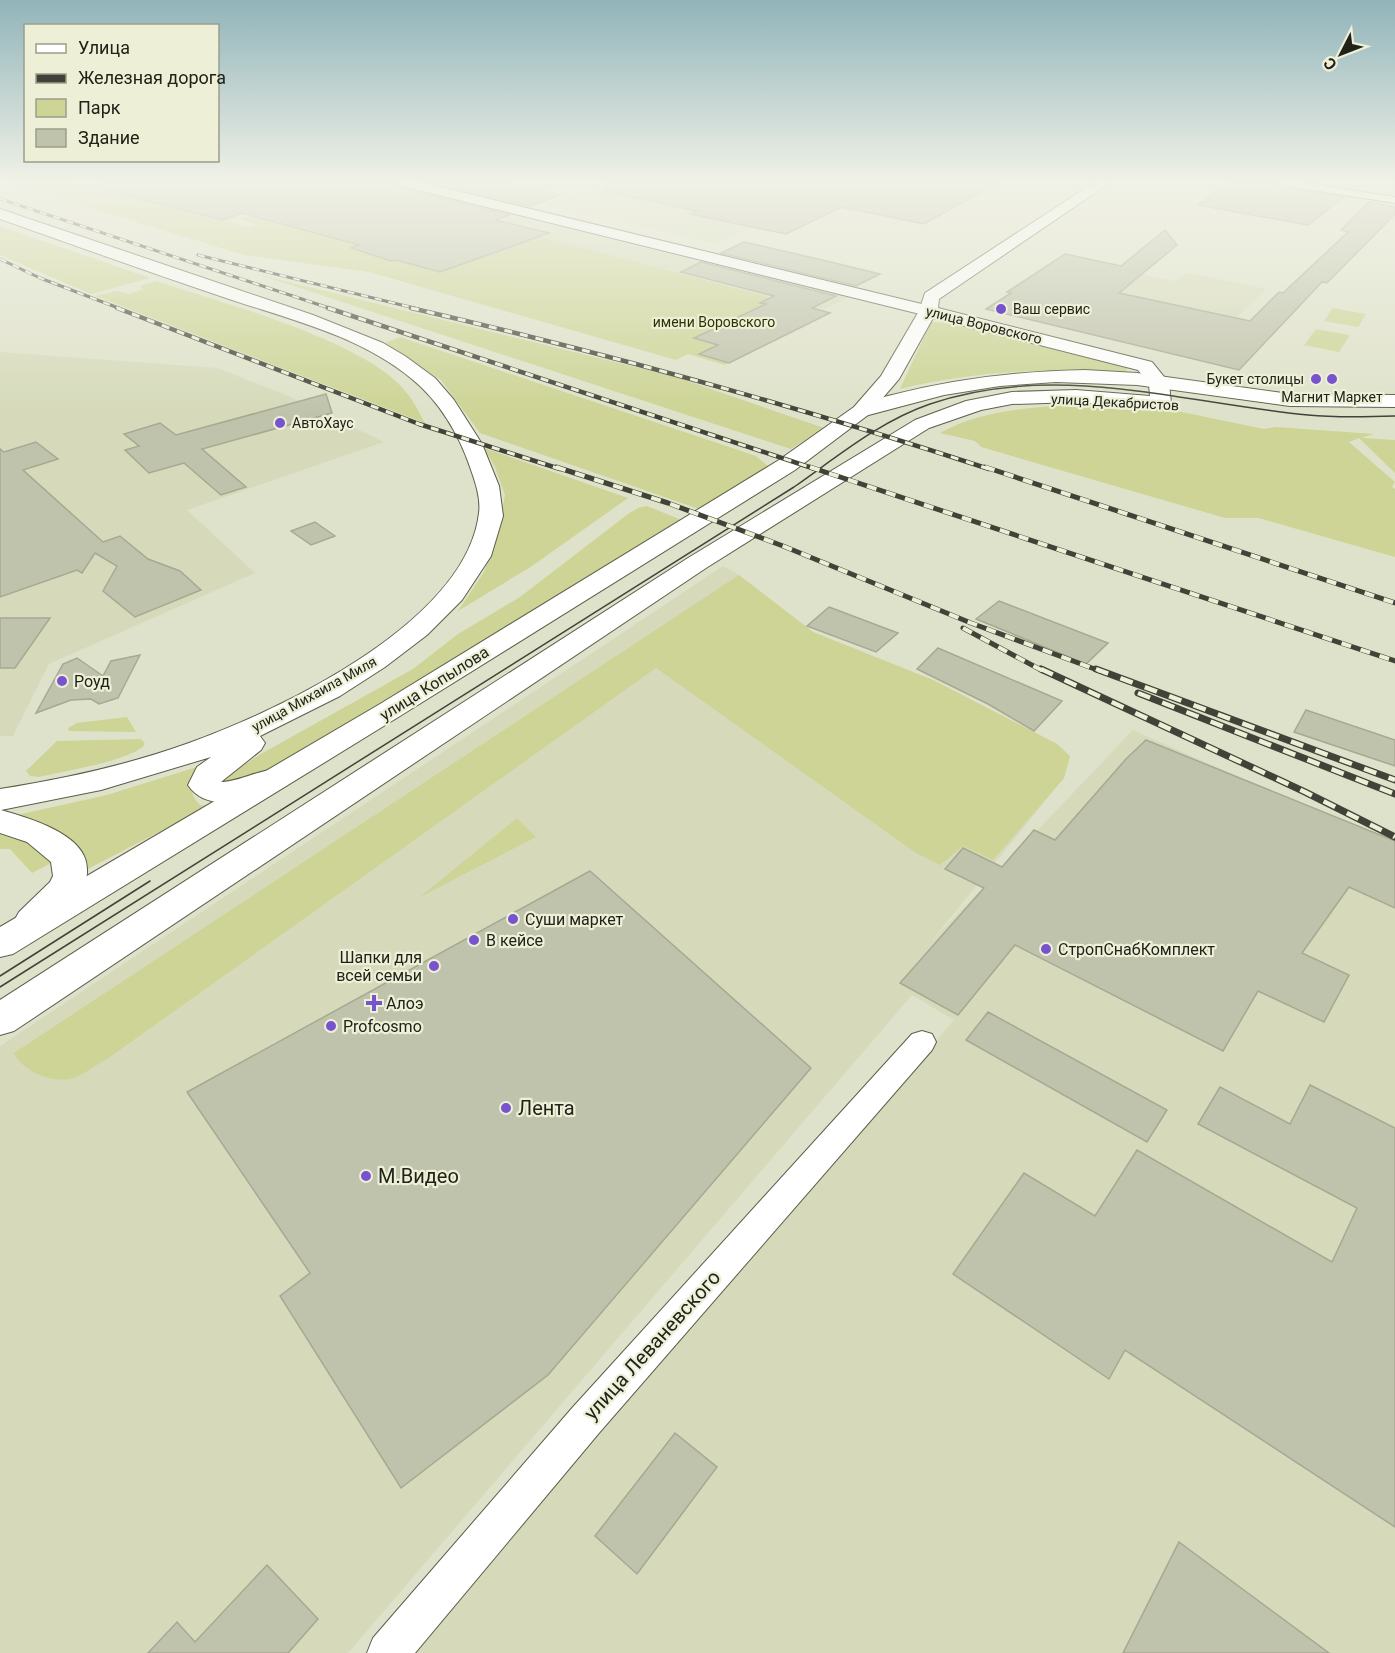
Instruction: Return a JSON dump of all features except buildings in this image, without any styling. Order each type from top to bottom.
[{"type":"main road","name":"улица Михаила Миля","points":[[0,800],[40,794],[195,752],[249,730],[350,677],[392,650],[422,626],[464,581],[483,544],[492,514],[488,488],[469,439],[441,398],[421,376],[394,357],[366,342],[313,321],[132,259]]},
{"type":"main road","name":"улица Воровского","points":[[717,259],[1145,366],[1238,393]]},
{"type":"main road","points":[[861,411],[888,379],[928,311],[931,297],[985,259]]},
{"type":"main road","points":[[928,311],[1005,259]]},
{"type":"main road","points":[[1145,366],[1160,393]]},
{"type":"main road","name":"улица Декабристов","points":[[861,411],[954,385],[999,379],[1088,376],[1293,420]]},
{"type":"main road","name":"улица Декабристов","points":[[0,1020],[697,563],[922,424],[953,411],[994,401],[1059,396],[1238,393],[1325,402],[1395,401]]},
{"type":"main road","name":"улица Копылова","points":[[12,937],[280,777],[787,465],[861,411]]},
{"type":"main road","points":[[280,777],[221,792],[209,790],[204,785],[208,774],[300,705]]},
{"type":"main road","points":[[0,821],[39,834],[68,858],[70,876],[65,888],[12,937]]},
{"type":"street","name":"улица Леваневского","points":[[388,1653],[586,1420],[922,1042]]},
{"type":"shaded area","points":[[625,259],[702,259],[850,296],[822,311]]},
{"type":"shaded area","points":[[1115,269],[1175,281],[1187,273],[1266,289],[1215,339],[1078,308]]},
{"type":"shaded area","points":[[0,352],[217,368],[284,394],[384,442],[187,510],[255,573],[49,664],[13,736],[0,736]]},
{"type":"shaded area","points":[[723,566],[739,575],[813,632],[933,680],[1057,744],[1070,756],[1064,778],[929,944],[1133,730],[1395,846],[1395,1653],[413,1653],[954,1020],[912,995],[348,1653],[0,1653],[0,1046]]},
{"type":"green space","points":[[10,259],[96,259],[150,278],[91,294]]},
{"type":"green space","name":"имени Воровского","points":[[274,259],[625,259],[822,311],[725,365],[688,354],[676,360],[369,272]]},
{"type":"green space","points":[[260,275],[676,377],[824,428],[791,449]]},
{"type":"green space","points":[[156,281],[290,325],[359,356],[386,373],[406,392],[425,423],[95,296],[117,291],[129,294],[143,289],[140,286]]},
{"type":"green space","points":[[1333,308],[1366,314],[1358,327],[1324,321]]},
{"type":"green space","points":[[931,322],[951,323],[1096,358],[1128,368],[1125,372],[1068,370],[1012,372],[956,378],[900,389]]},
{"type":"green space","points":[[1316,329],[1350,335],[1339,352],[1304,345]]},
{"type":"green space","points":[[400,337],[756,456],[768,466],[699,509],[480,433],[441,380],[385,343]]},
{"type":"green space","points":[[1075,404],[1177,411],[1264,429],[1276,427],[1374,434],[1361,438],[1395,440],[1395,473],[1359,438],[1349,442],[1395,482],[1392,487],[1395,489],[1395,557],[1259,518],[1225,518],[981,447],[975,441],[940,433],[972,419],[1006,411]]},
{"type":"green space","points":[[484,448],[628,498],[532,566],[458,611],[484,572],[497,535],[505,495],[495,467]]},
{"type":"green space","points":[[647,506],[684,521],[410,685],[279,769],[225,786],[221,780],[261,754],[413,669],[458,634],[520,597],[628,514]]},
{"type":"green space","points":[[739,575],[813,632],[933,680],[1057,744],[1070,756],[1064,778],[993,860],[963,846],[940,865],[916,853],[656,668],[87,1072],[74,1078],[48,1078],[31,1071],[18,1060],[14,1053]]},
{"type":"green space","points":[[127,717],[136,732],[69,731],[68,728],[77,723]]},
{"type":"green space","points":[[141,739],[145,744],[138,750],[96,765],[39,777],[30,776],[26,771],[57,741]]},
{"type":"green space","points":[[229,757],[206,771],[194,783],[192,789],[194,797],[200,805],[209,806],[78,874],[8,817],[107,795]]},
{"type":"green space","points":[[517,818],[536,837],[420,897]]},
{"type":"green space","points":[[0,831],[38,841],[55,861],[32,873],[10,849],[0,849]]},
{"type":"tram line","points":[[0,987],[794,487],[876,430],[912,411],[977,392],[1024,386],[1071,385],[1119,389],[1308,415],[1395,416]]},
{"type":"tram line","points":[[0,976],[150,881]]},
{"type":"railway","points":[[0,259],[40,278],[121,309]]},
{"type":"railway","points":[[182,259],[332,309]]},
{"type":"railway","points":[[215,259],[418,309]]},
{"type":"railway","points":[[117,308],[419,424],[560,469]]},
{"type":"railway","points":[[328,308],[815,469]]},
{"type":"railway","points":[[411,308],[557,343],[702,382],[989,469]]},
{"type":"railway","points":[[556,467],[668,503],[783,546],[971,623],[1100,671]]},
{"type":"railway","points":[[810,467],[1395,661]]},
{"type":"railway","points":[[985,467],[1395,603]]},
{"type":"railway","points":[[963,628],[1043,671]]},
{"type":"railway","points":[[1041,669],[1305,792],[1395,837]]},
{"type":"railway","points":[[1096,669],[1395,780]]},
{"type":"railway","points":[[1138,693],[1395,794]]},
{"type":"place","name":"Ваш сервис","points":[[1001,309]]},
{"type":"place","name":"Букет столицы","points":[[1316,379]]},
{"type":"place","name":"Магнит Маркет","points":[[1332,379]]},
{"type":"place","name":"АвтоХаус","points":[[280,423]]},
{"type":"place","name":"Роуд","points":[[62,681]]},
{"type":"place","name":"Суши маркет","points":[[513,919]]},
{"type":"place","name":"В кейсе","points":[[474,940]]},
{"type":"place","name":"СтропСнабКомплект","points":[[1046,949]]},
{"type":"place","name":"Шапки для всей семьи","points":[[434,966]]},
{"type":"place","name":"Алоэ","points":[[374,1003]]},
{"type":"place","name":"Profcosmo","points":[[331,1026]]},
{"type":"place","name":"Лента","points":[[506,1108]]},
{"type":"place","name":"М.Видео","points":[[366,1176]]}]
